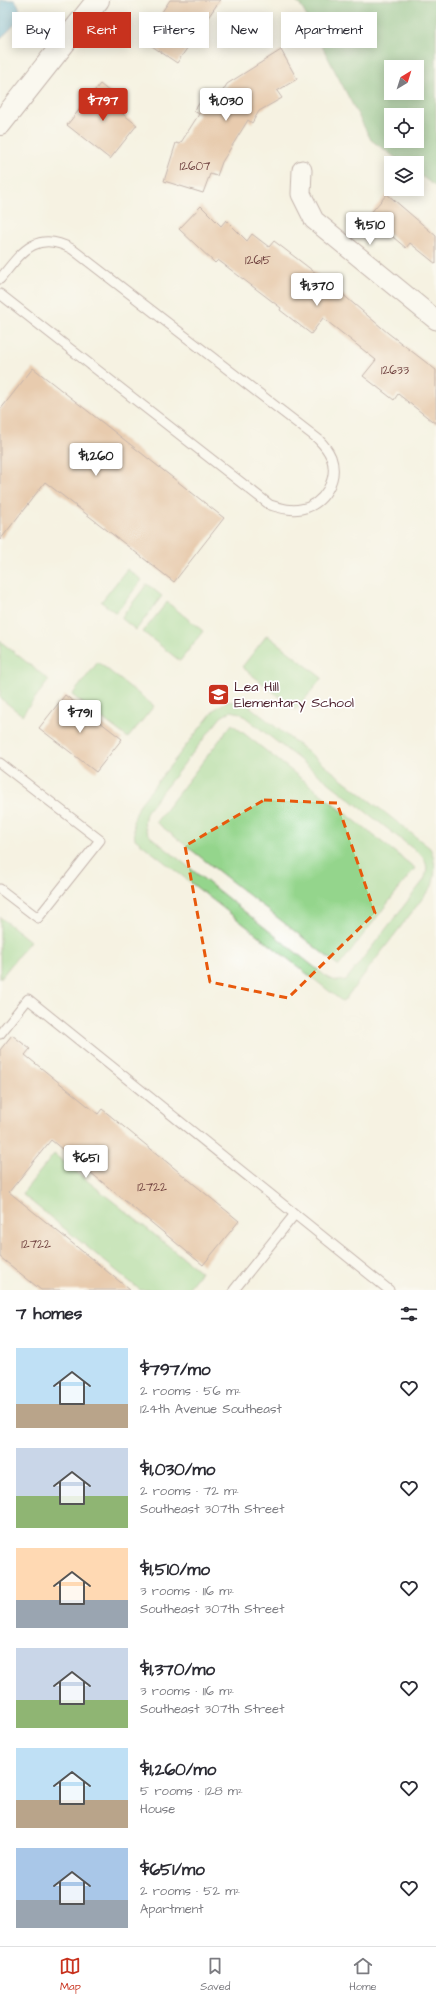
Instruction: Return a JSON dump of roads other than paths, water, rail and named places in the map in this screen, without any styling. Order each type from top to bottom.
[{"type":"street","points":[[0,124],[89,3]]},
{"type":"street","points":[[302,170],[301,194],[314,220],[436,320]]},
{"type":"lane","points":[[0,279],[21,253],[29,246],[40,242],[51,242],[62,244],[72,249],[318,439],[325,447],[332,462],[332,479],[328,490],[322,498],[313,505],[302,509],[291,510],[270,505],[0,294]]},
{"type":"lane","points":[[0,763],[100,840],[38,918],[0,889]]},
{"type":"lane","points":[[0,1034],[28,999],[390,1290]]},
{"type":"lane","points":[[234,1290],[295,1214]]},
{"type":"water","points":[[0,0],[13,0],[17,3],[20,12],[12,12],[12,28],[0,39]]},
{"type":"place","name":"Lea Hill Elementary School","points":[[218,694]]}]
